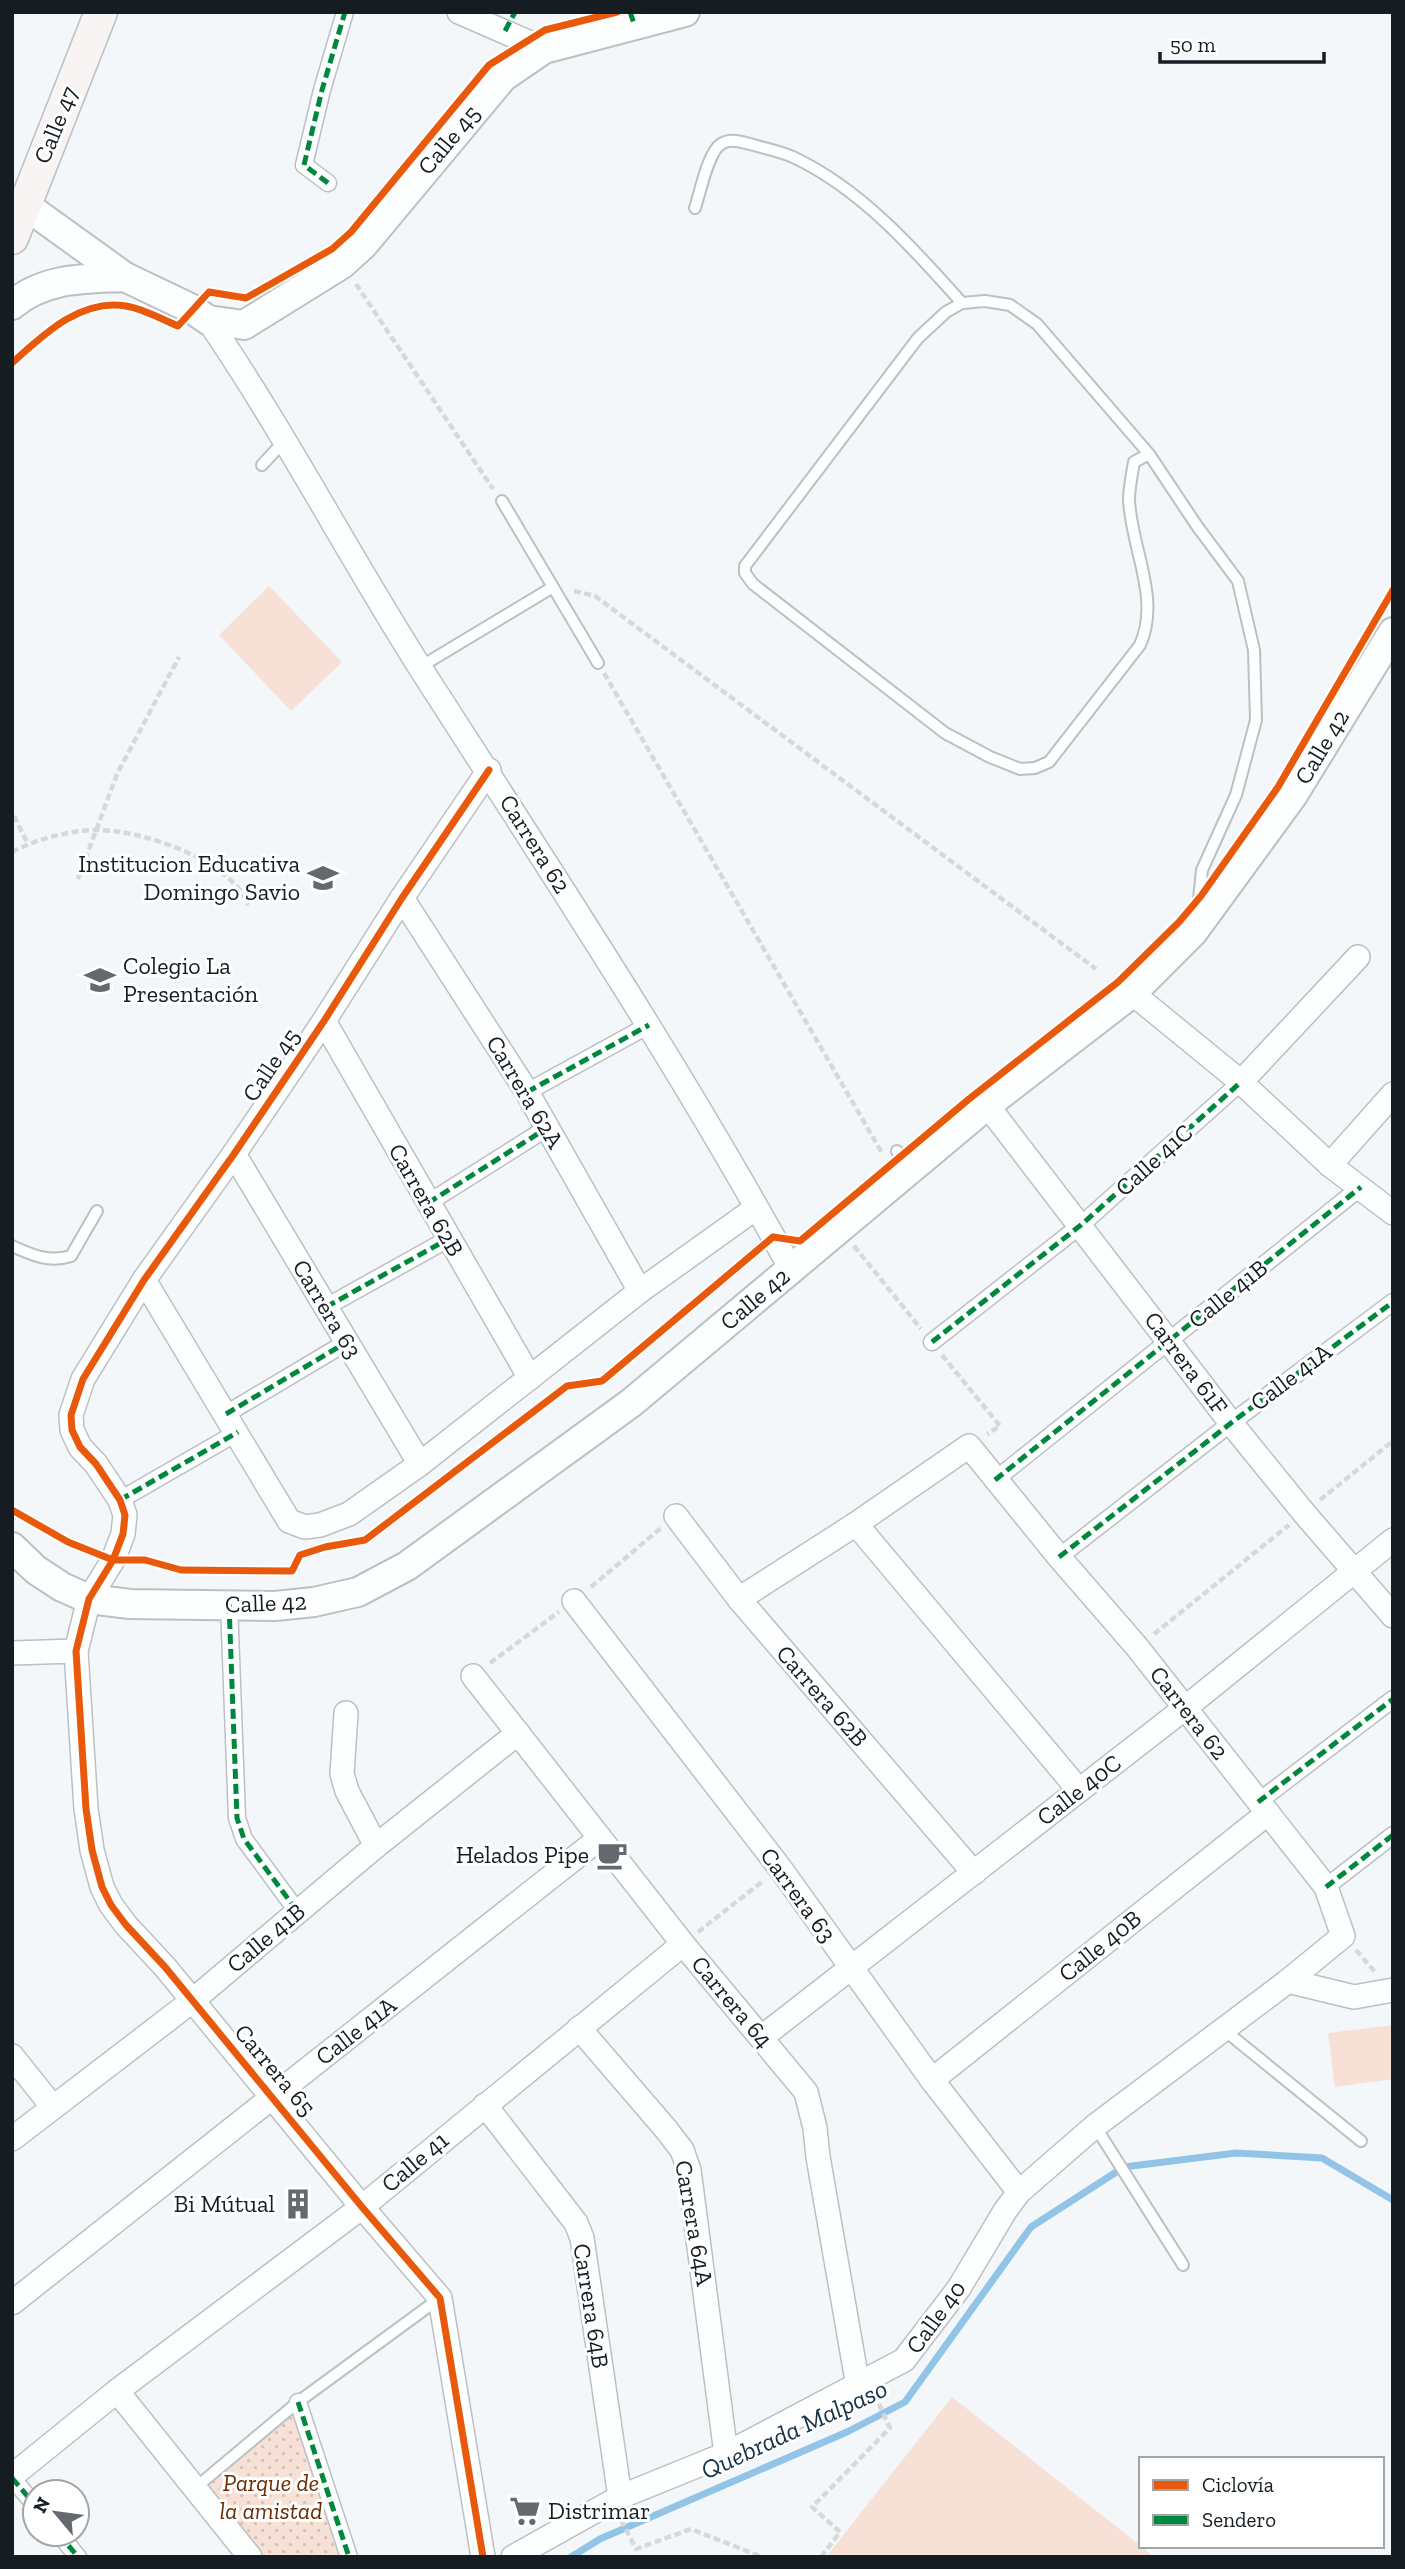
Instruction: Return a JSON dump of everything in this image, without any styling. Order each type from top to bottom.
[{"type":"main road","name":"Calle 47","points":[[12,238],[18,201],[101,12]]},
{"type":"street","points":[[328,183],[304,165],[345,12]]},
{"type":"street","points":[[459,12],[544,49]]},
{"type":"street","name":"Calle 45","points":[[244,324],[342,264],[363,244],[503,76],[544,49],[685,12]]},
{"type":"street","points":[[18,201],[125,277],[192,309],[208,320],[230,352],[244,324],[208,320]]},
{"type":"street","points":[[12,305],[22,297],[64,280],[125,277]]},
{"type":"street","name":"Carrera 62","points":[[230,352],[286,439],[420,667],[489,770],[649,1025],[791,1269]]},
{"type":"street","name":"Calle 42","points":[[89,1599],[130,1604],[275,1606],[314,1602],[358,1592],[407,1566],[632,1403],[791,1269],[899,1161],[987,1105],[1132,993],[1194,932],[1293,795],[1393,632]]},
{"type":"street","name":"Calle 45","points":[[120,1500],[96,1464],[80,1447],[72,1430],[71,1415],[83,1379],[144,1280],[324,1021],[402,898],[489,770]]},
{"type":"street","name":"Carrera 62A","points":[[402,898],[527,1092],[640,1291]]},
{"type":"street","name":"Calle 41C","points":[[932,1342],[1081,1226],[1241,1082],[1357,957]]},
{"type":"street","points":[[1132,993],[1241,1082],[1331,1165],[1393,1213]]},
{"type":"street","name":"Carrera 62B","points":[[324,1021],[530,1378]]},
{"type":"street","points":[[527,1092],[649,1025]]},
{"type":"street","points":[[1331,1165],[1393,1094]]},
{"type":"street","name":"Carrera 61F","points":[[987,1105],[1231,1423],[1393,1616]]},
{"type":"street","points":[[428,1203],[547,1128]]},
{"type":"street","name":"Carrera 63","points":[[234,1154],[420,1464]]},
{"type":"street","name":"Calle 41B","points":[[995,1480],[1361,1187]]},
{"type":"street","points":[[144,1280],[289,1521],[305,1527],[320,1525],[349,1514],[420,1464],[640,1291],[756,1209]]},
{"type":"street","points":[[326,1307],[448,1239]]},
{"type":"street","name":"Calle 41A","points":[[1059,1557],[1231,1423],[1393,1302]]},
{"type":"street","points":[[12,1547],[36,1570],[62,1587],[89,1599],[113,1560],[123,1534],[125,1515],[120,1500],[347,1342]]},
{"type":"street","name":"Carrera 62","points":[[856,1524],[969,1446],[1059,1557],[1137,1647],[1326,1886],[1343,1937]]},
{"type":"street","name":"Carrera 62B","points":[[676,1516],[739,1599],[974,1873]]},
{"type":"street","points":[[739,1599],[856,1524],[1078,1789]]},
{"type":"street","name":"Calle 40C","points":[[762,2037],[1185,1708],[1393,1540]]},
{"type":"street","name":"Carrera 65","points":[[89,1599],[76,1651],[86,1809],[92,1850],[102,1887],[111,1905],[165,1966],[191,2001],[440,2298]]},
{"type":"street","name":"Carrera 63","points":[[574,1601],[780,1868],[932,2080],[1019,2192]]},
{"type":"street","points":[[229,1604],[237,1818],[244,1839],[297,1911]]},
{"type":"street","points":[[12,1668],[23,1652],[76,1651]]},
{"type":"street","name":"Carrera 64","points":[[473,1675],[683,1944],[806,2092],[866,2391]]},
{"type":"street","name":"Calle 40B","points":[[932,2080],[1393,1699]]},
{"type":"street","points":[[346,1713],[342,1774],[347,1791],[376,1846]]},
{"type":"street","name":"Calle 41B","points":[[12,2139],[191,2001],[376,1846],[518,1733]]},
{"type":"street","points":[[1326,1886],[1393,1835]]},
{"type":"street","name":"Calle 41A","points":[[12,2303],[600,1838]]},
{"type":"street","name":"Calle 40","points":[[513,2557],[726,2454],[866,2391],[904,2360],[959,2288],[1019,2192],[1101,2134],[1223,2029],[1343,1937]]},
{"type":"street","name":"Calle 41","points":[[12,2477],[117,2391],[362,2207],[683,1944]]},
{"type":"street","points":[[1288,1981],[1354,1997],[1392,1990]]},
{"type":"street","name":"Carrera 64A","points":[[579,2028],[665,2128],[682,2150],[689,2170],[726,2454]]},
{"type":"street","points":[[12,2056],[52,2106]]},
{"type":"street","name":"Carrera 64B","points":[[485,2105],[576,2223],[582,2238],[619,2506]]},
{"type":"street","points":[[440,2298],[483,2557]]},
{"type":"street","points":[[117,2391],[250,2557]]},
{"type":"street","points":[[298,2402],[349,2557]]},
{"type":"lane","points":[[695,208],[712,156],[719,145],[728,141],[742,142],[791,156],[818,171],[884,220],[962,303]]},
{"type":"lane","points":[[1149,454],[1133,462],[1129,500],[1148,607],[1148,627],[1140,645],[1049,762],[1035,768],[1020,769],[945,733],[753,584],[745,573],[745,566],[918,338],[946,312],[962,303],[985,301],[1010,305],[1037,324],[1149,454],[1238,581],[1254,650],[1256,720],[1236,795],[1202,870],[1201,896],[1194,932]]},
{"type":"lane","points":[[262,465],[286,439]]},
{"type":"lane","points":[[502,501],[598,663]]},
{"type":"lane","points":[[420,667],[553,587]]},
{"type":"lane","points":[[12,1246],[38,1257],[59,1260],[71,1256],[97,1211]]},
{"type":"lane","points":[[1223,2029],[1361,2141]]},
{"type":"lane","points":[[1101,2134],[1183,2265]]},
{"type":"lane","points":[[194,2489],[298,2402],[440,2298]]},
{"type":"path","points":[[359,289],[502,501]]},
{"type":"path","points":[[553,587],[595,596],[1097,968]]},
{"type":"path","points":[[78,878],[117,774],[179,657]]},
{"type":"path","points":[[598,663],[899,1161]]},
{"type":"path","points":[[14,816],[28,844]]},
{"type":"path","points":[[12,852],[57,835],[96,830],[122,832],[180,849],[228,876],[244,893],[248,905]]},
{"type":"path","points":[[1137,1647],[1393,1441]]},
{"type":"path","points":[[683,1944],[780,1868]]},
{"type":"path","points":[[1343,1937],[1392,1990]]},
{"type":"path","points":[[821,2557],[840,2532],[812,2507],[890,2428],[866,2391]]},
{"type":"path","points":[[619,2506],[636,2549],[691,2529],[762,2557]]},
{"type":"green space","points":[[269,586],[342,662],[291,711],[219,635]]},
{"type":"green space","points":[[1393,2025],[1393,2079],[1335,2087],[1328,2033]]},
{"type":"green space","points":[[952,2397],[1139,2544],[1139,2548],[1143,2548],[1154,2557],[826,2557]]},
{"type":"green space","name":"Parque de la amistad","points":[[298,2402],[343,2557],[256,2557],[194,2489]]},
{"type":"waterway","name":"Quebrada Malpaso","points":[[571,2557],[600,2539],[847,2432],[905,2402],[1031,2227],[1124,2167],[1236,2153],[1322,2158],[1393,2200]]},
{"type":"marked path","points":[[328,183],[304,165],[345,12]]},
{"type":"marked path","points":[[505,31],[515,12]]},
{"type":"marked path","points":[[630,12],[635,26]]},
{"type":"marked path","points":[[527,1092],[649,1025]]},
{"type":"marked path","points":[[932,1342],[1081,1225],[1241,1082]]},
{"type":"marked path","points":[[428,1203],[547,1128]]},
{"type":"marked path","points":[[995,1480],[1361,1187]]},
{"type":"marked path","points":[[326,1307],[448,1239]]},
{"type":"marked path","points":[[1059,1557],[1231,1423],[1393,1302]]},
{"type":"marked path","points":[[226,1414],[347,1342]]},
{"type":"marked path","points":[[120,1500],[238,1432]]},
{"type":"marked path","points":[[229,1604],[237,1818],[244,1839],[297,1911]]},
{"type":"marked path","points":[[1258,1802],[1393,1699]]},
{"type":"marked path","points":[[1326,1887],[1393,1835]]},
{"type":"marked path","points":[[298,2402],[349,2557]]},
{"type":"marked path","points":[[12,2478],[21,2489]]},
{"type":"marked path","points":[[71,2548],[78,2557]]},
{"type":"cycle path","points":[[12,363],[50,331],[78,313],[109,305],[126,306],[178,326],[209,292],[246,298],[332,249],[351,232],[489,65],[545,30],[617,12]]},
{"type":"cycle path","points":[[12,1510],[68,1542],[113,1560],[145,1560],[181,1570],[292,1571],[300,1555],[325,1547],[365,1540],[567,1386],[602,1381],[773,1237],[800,1241],[969,1099],[1118,982],[1179,922],[1201,896],[1278,787],[1393,590]]},
{"type":"cycle path","points":[[483,2557],[440,2298],[165,1967],[126,1925],[102,1887],[92,1850],[86,1809],[76,1651],[89,1599],[113,1560],[123,1534],[125,1515],[120,1500],[96,1464],[80,1447],[72,1430],[71,1415],[83,1379],[144,1280],[324,1021],[402,898],[489,770]]},
{"type":"place","name":"Institucion Educativa Domingo Savio","points":[[323,878]]},
{"type":"place","name":"Colegio La Presentación","points":[[100,980]]},
{"type":"place","name":"Helados Pipe","points":[[612,1855]]},
{"type":"place","name":"Bi Mútual","points":[[298,2204]]},
{"type":"place","name":"Distrimar","points":[[525,2511]]}]
